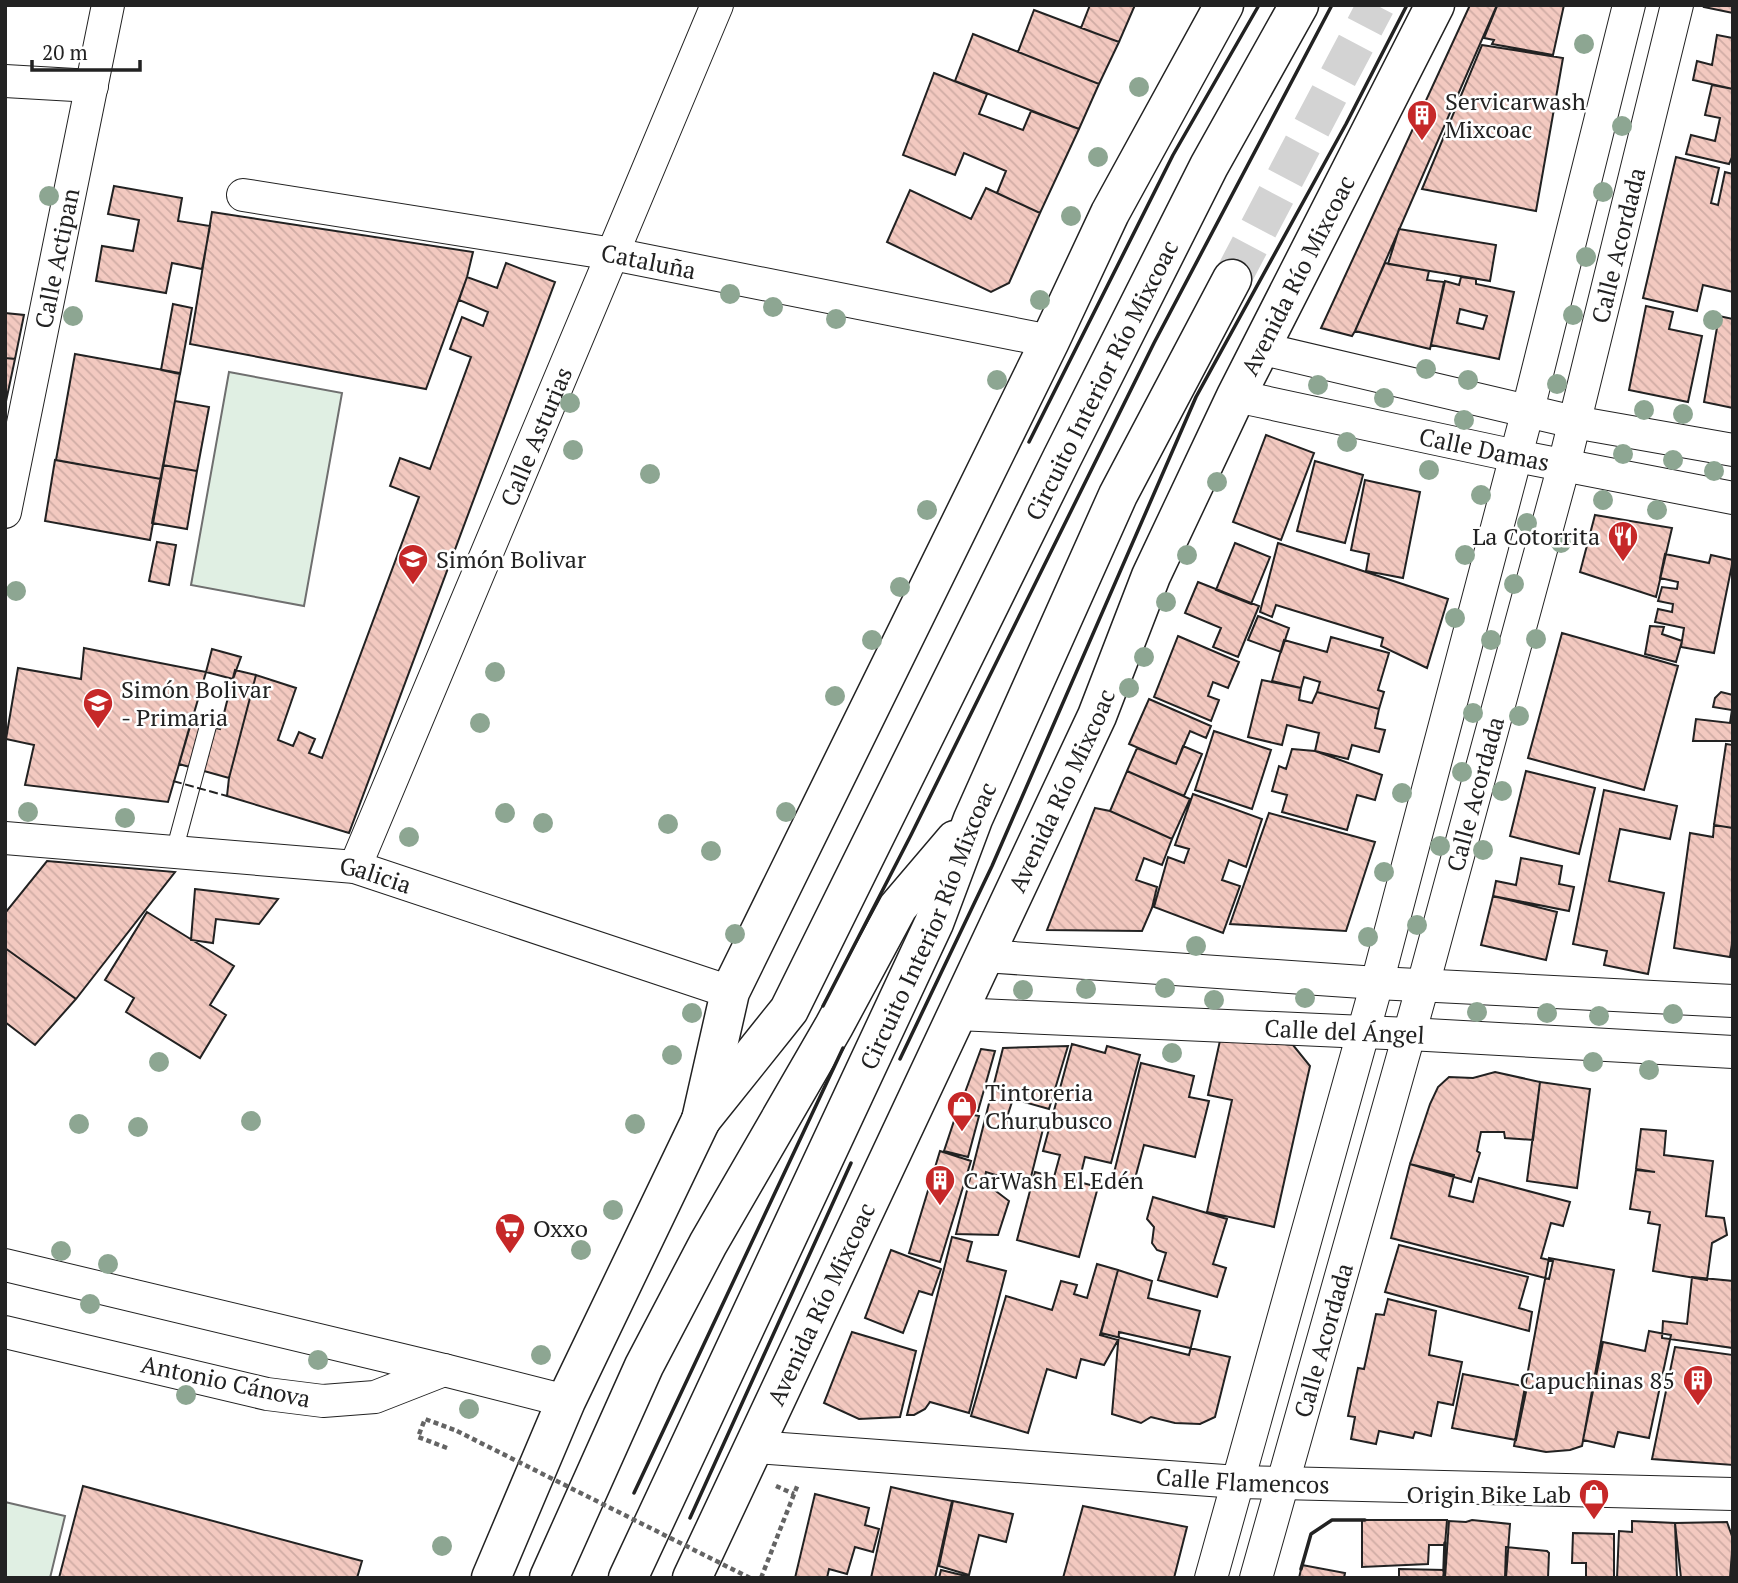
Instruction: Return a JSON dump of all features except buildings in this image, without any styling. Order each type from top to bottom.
[{"type":"main road","points":[[491,1578],[566,1401],[701,1120],[730,992],[1050,341],[1110,213],[1224,5]]},
{"type":"main road","name":"Circuito Interior Río Mixcoac","points":[[701,1120],[789,1010],[1209,166],[1298,5]]},
{"type":"main road","name":"Avenida Río Mixcoac","points":[[692,1578],[1097,716],[1151,576],[1236,396],[1435,5]]},
{"type":"main road","name":"Circuito Interior Río Mixcoac","points":[[628,1578],[934,923],[973,819],[1118,495],[1232,279]]},
{"type":"main road","points":[[549,1578],[644,1366],[708,1244],[834,1026],[898,907],[973,819]]},
{"type":"street","name":"Calle Actipan","points":[[6,504],[108,5]]},
{"type":"street","name":"Calle Asturias","points":[[355,867],[717,5]]},
{"type":"street","name":"Calle Acordada","points":[[1211,1578],[1364,1032],[1528,410],[1629,5]]},
{"type":"street","name":"Calle Acordada","points":[[1256,1578],[1423,985],[1564,465],[1677,5]]},
{"type":"street","points":[[5,81],[92,86]]},
{"type":"street","name":"Cataluña","points":[[243,195],[613,254],[1050,341]]},
{"type":"street","name":"Calle Damas","points":[[1259,348],[1574,422],[1733,450]]},
{"type":"street","name":"Calle Damas","points":[[1236,396],[1516,456],[1733,498]]},
{"type":"street","name":"Galicia","points":[[5,838],[355,867],[730,992]]},
{"type":"street","name":"Calle del Ángel","points":[[984,956],[1377,983],[1733,1001]]},
{"type":"street","name":"Calle del Ángel","points":[[957,1014],[1409,1034],[1733,1052]]},
{"type":"street","points":[[5,1265],[566,1401]]},
{"type":"street","name":"Antonio Cánova","points":[[5,1332],[267,1394],[323,1401],[375,1397],[444,1370]]},
{"type":"street","name":"Calle Flamencos","points":[[754,1447],[1238,1482],[1733,1494]]},
{"type":"lane","points":[[174,852],[208,726]]},
{"type":"path","points":[[447,1448],[418,1437],[425,1419],[457,1431],[750,1578]]},
{"type":"path","points":[[761,1578],[794,1493]]},
{"type":"green space","points":[[229,372],[342,393],[304,606],[191,585]]},
{"type":"green space","points":[[5,1502],[65,1516],[50,1578],[5,1578]]},
{"type":"tunnel","points":[[1232,279],[1376,5]]},
{"type":"fence","points":[[173,781],[227,796]]},
{"type":"wall","points":[[1029,442],[1173,155],[1259,5]]},
{"type":"wall","points":[[823,1006],[911,835],[1154,343],[1332,5]]},
{"type":"wall","points":[[900,1059],[992,866],[1196,397],[1346,124],[1407,5]]},
{"type":"wall","points":[[634,1493],[843,1048]]},
{"type":"wall","points":[[690,1518],[851,1163]]},
{"type":"wall","points":[[1301,1569],[1311,1534],[1332,1520],[1365,1520]]},
{"type":"wall","points":[[1444,1571],[1445,1543]]},
{"type":"place","name":"Servicarwash Mixcoac","points":[[1422,142]]},
{"type":"place","name":"La Cotorrita","points":[[1623,563]]},
{"type":"place","name":"Simón Bolivar","points":[[413,586]]},
{"type":"place","name":"Simón Bolivar - Primaria","points":[[98,730]]},
{"type":"place","name":"Tintoreria Churubusco","points":[[962,1133]]},
{"type":"place","name":"CarWash El Edén","points":[[940,1207]]},
{"type":"place","name":"Oxxo","points":[[510,1255]]},
{"type":"place","name":"Capuchinas 85","points":[[1698,1407]]},
{"type":"place","name":"Origin Bike Lab","points":[[1594,1521]]}]
